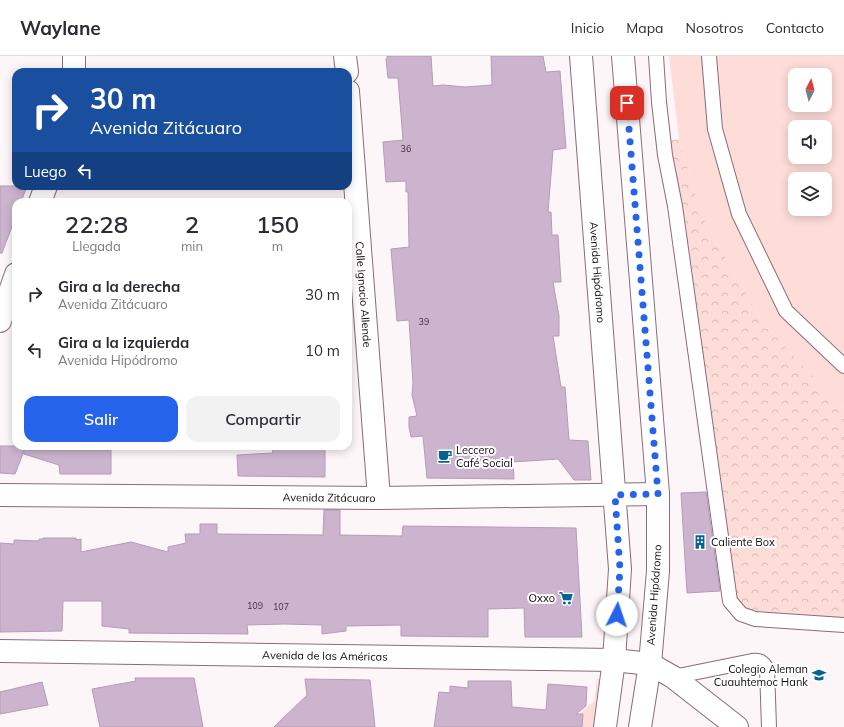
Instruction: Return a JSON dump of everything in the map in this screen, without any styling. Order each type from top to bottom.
[{"type":"street","points":[[74,56],[74,68]]},
{"type":"street","points":[[345,56],[346,68]]},
{"type":"street","name":"Avenida Hipódromo","points":[[581,56],[620,569],[614,660],[605,727]]},
{"type":"street","name":"Avenida Hipódromo","points":[[623,56],[658,494],[658,571],[650,664],[640,727]]},
{"type":"street","name":"Calle Ignacio Allende","points":[[352,145],[378,498]]},
{"type":"street","points":[[0,321],[12,286]]},
{"type":"street","name":"Avenida Zitácuaro","points":[[0,495],[378,498],[658,494]]},
{"type":"street","name":"Avenida de las Américas","points":[[0,651],[614,660],[650,664]]},
{"type":"street","points":[[650,664],[673,676],[737,727]]},
{"type":"lane","points":[[656,56],[665,155],[675,206],[730,601],[741,614],[755,619],[844,625]]},
{"type":"lane","points":[[709,56],[715,129],[739,214],[786,311],[844,366]]},
{"type":"lane","points":[[673,676],[752,660],[758,660],[764,663],[767,670],[769,727]]},
{"type":"green space","points":[[669,56],[844,56],[844,408],[765,326],[706,224],[693,188],[679,139]]},
{"type":"green space","points":[[679,139],[693,188],[706,224],[765,326],[844,408],[844,620],[796,622],[739,621],[721,591],[711,492],[677,276],[661,142]]},
{"type":"green space","points":[[606,678],[597,727],[565,727],[594,701],[597,679]]},
{"type":"building","points":[[387,56],[431,56],[433,86],[443,85],[465,87],[492,85],[491,56],[543,56],[546,72],[560,71],[566,148],[553,150],[548,212],[551,212],[552,235],[558,235],[561,282],[553,282],[559,316],[559,336],[553,336],[561,387],[565,387],[569,440],[588,441],[591,480],[574,480],[558,459],[513,462],[514,479],[427,478],[423,436],[411,437],[409,427],[409,417],[417,416],[412,395],[413,383],[409,320],[397,321],[391,249],[409,247],[408,192],[406,192],[406,181],[386,182],[383,142],[403,140],[398,78],[388,78]]},
{"type":"building","points":[[0,186],[12,186],[12,190],[26,190],[22,198],[12,198],[12,227],[2,253],[0,253]]},
{"type":"building","points":[[0,446],[12,446],[12,450],[24,450],[15,474],[0,473]]},
{"type":"building","points":[[24,450],[111,450],[111,474],[60,474],[59,465],[24,454]]},
{"type":"building","points":[[273,450],[325,450],[325,477],[238,476],[237,455],[273,453]]},
{"type":"building","name":"Caliente Box","points":[[706,492],[720,591],[687,593],[681,493]]},
{"type":"building","points":[[324,510],[340,510],[340,535],[402,536],[403,526],[576,528],[582,637],[525,637],[524,608],[488,609],[488,637],[401,636],[401,625],[346,626],[346,631],[322,634],[322,625],[285,624],[247,625],[248,634],[129,633],[129,629],[102,626],[102,601],[63,601],[62,631],[0,632],[0,543],[14,544],[14,540],[39,541],[39,539],[43,538],[76,538],[76,540],[81,539],[81,552],[131,542],[168,552],[168,547],[186,543],[185,534],[200,534],[200,524],[217,524],[217,534],[323,535]]},
{"type":"building","points":[[135,678],[194,678],[203,727],[100,727],[92,689],[136,681]]},
{"type":"building","points":[[305,679],[370,680],[375,727],[274,727],[307,695]]},
{"type":"building","points":[[468,681],[511,681],[512,707],[546,710],[548,684],[587,687],[586,706],[576,714],[583,714],[582,727],[434,727],[439,692],[450,693],[450,686],[468,688]]},
{"type":"building","points":[[42,682],[48,705],[0,714],[0,692]]},
{"type":"place","name":"Leccero Café Social","points":[[445,456]]},
{"type":"place","name":"Caliente Box","points":[[700,542]]},
{"type":"place","name":"Oxxo","points":[[566,598]]},
{"type":"place","name":"Colegio Aleman Cuauhtemoc Hank","points":[[819,675]]},
{"type":"route","points":[[617,615],[620,569],[615,495],[658,494],[627,103]]}]
